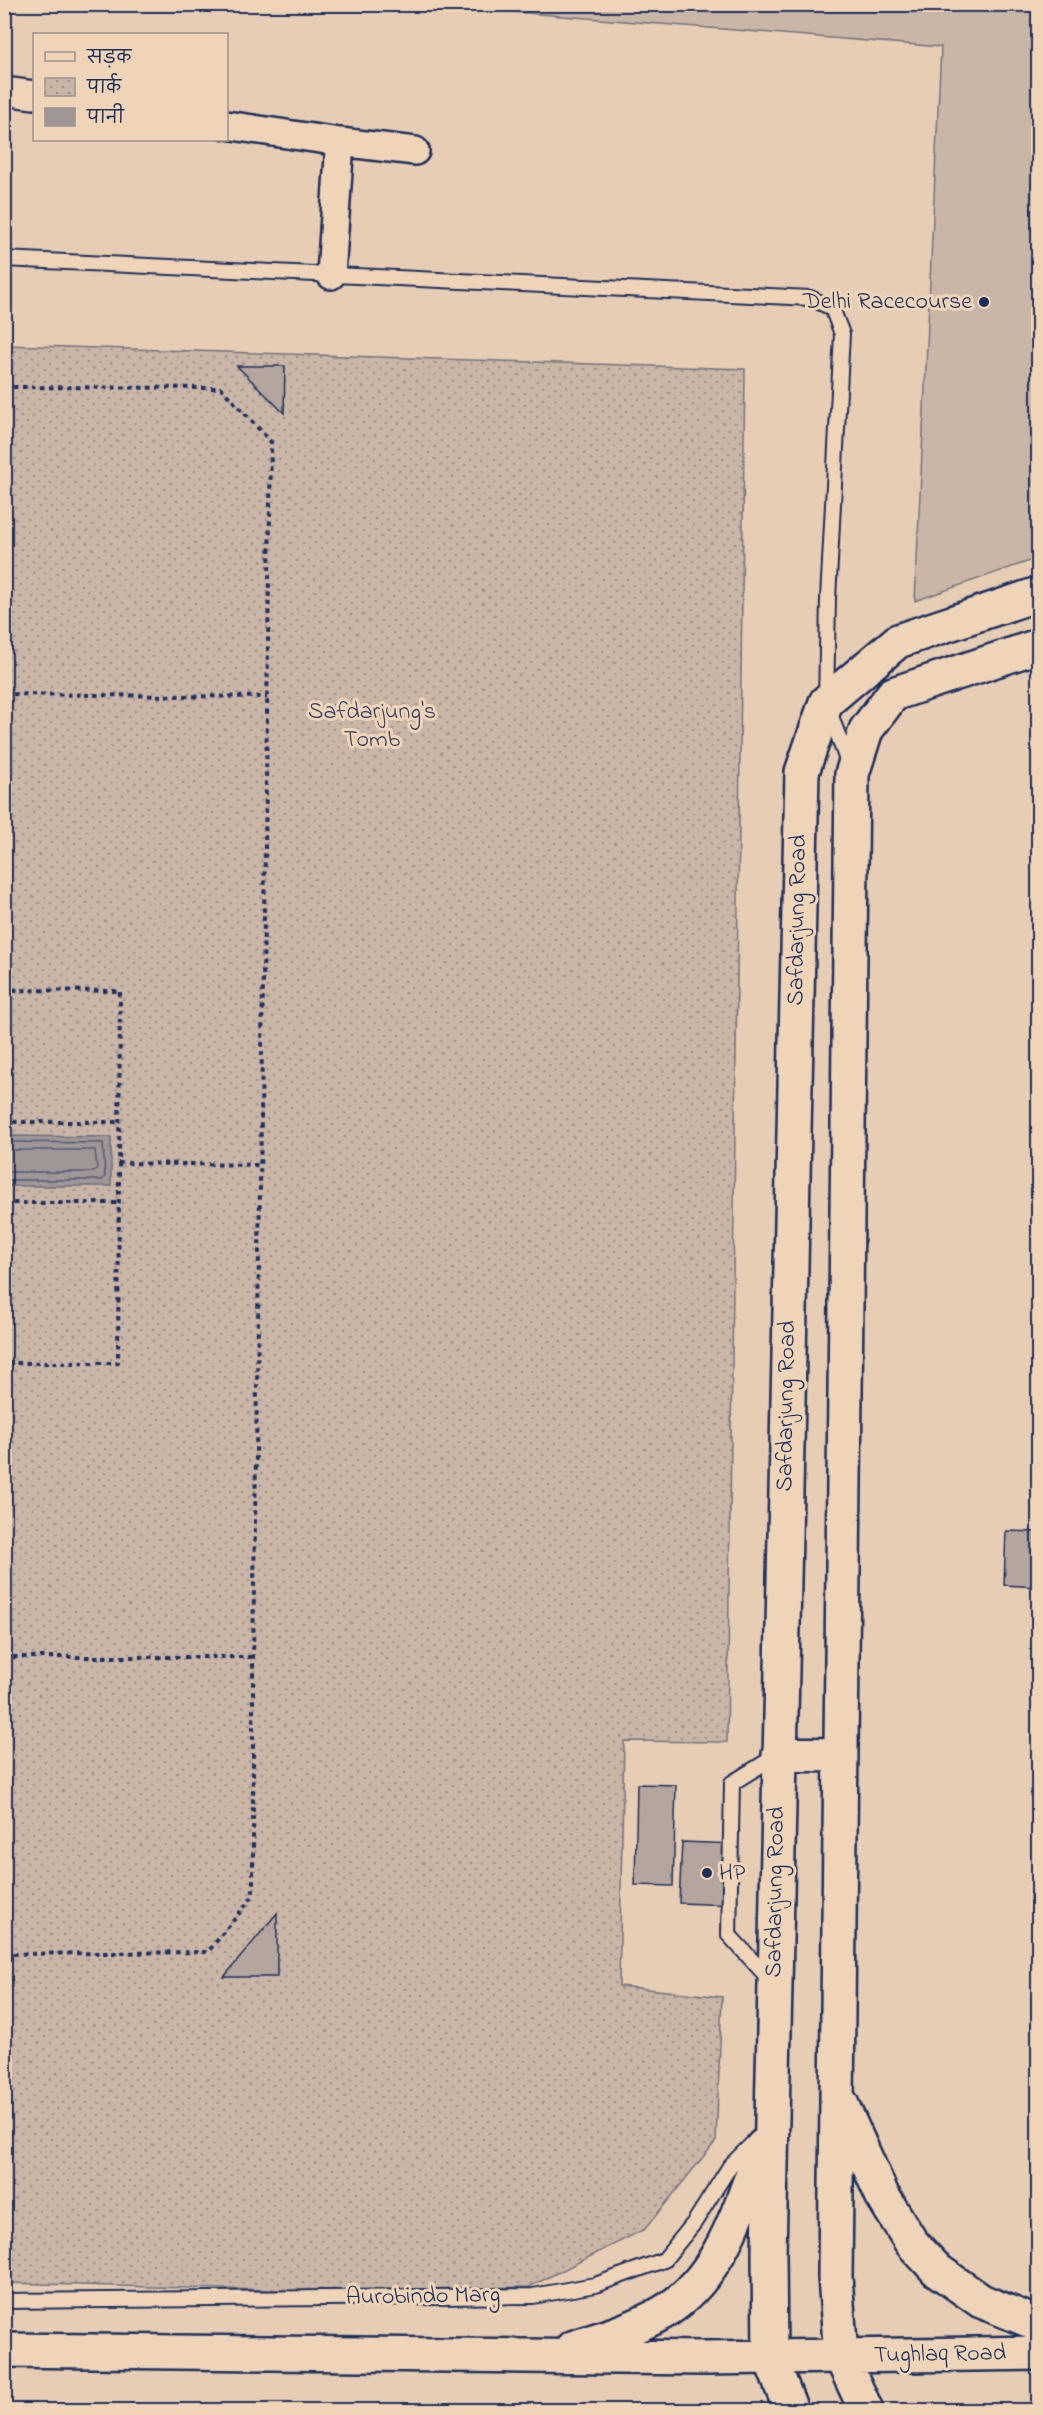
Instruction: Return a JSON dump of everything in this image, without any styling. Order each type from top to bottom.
[{"type":"main road","points":[[826,702],[898,642],[1038,594]]},
{"type":"main road","points":[[866,2410],[842,2356],[835,2277],[852,774],[866,730],[893,694],[1038,646]]},
{"type":"main road","name":"Safdarjung Road","points":[[770,2357],[771,2126],[802,772],[826,702]]},
{"type":"main road","points":[[779,1754],[841,1755]]},
{"type":"main road","points":[[837,2093],[882,2195],[911,2242],[937,2270],[981,2301],[1038,2324]]},
{"type":"main road","points":[[550,2355],[628,2329],[664,2312],[689,2291],[720,2251],[771,2126]]},
{"type":"main road","points":[[4,2350],[770,2357],[791,2410]]},
{"type":"main road","name":"Tughlaq Road","points":[[770,2357],[1038,2353]]},
{"type":"street","points":[[4,91],[33,95]]},
{"type":"street","points":[[228,124],[415,151]]},
{"type":"street","points":[[332,275],[340,142]]},
{"type":"lane","points":[[4,259],[810,298],[832,308],[842,334],[828,599],[826,702],[852,774]]},
{"type":"lane","points":[[774,1985],[729,1935],[732,1783],[779,1754]]},
{"type":"lane","name":"Aurobindo Marg","points":[[4,2301],[533,2296],[595,2285],[664,2260],[694,2223],[730,2166],[771,2126]]},
{"type":"path","points":[[4,387],[221,388],[272,442],[253,1657],[253,1896],[208,1952],[4,1954]]},
{"type":"path","points":[[4,694],[267,697]]},
{"type":"path","points":[[4,990],[120,991],[118,1363],[4,1363]]},
{"type":"path","points":[[4,1122],[119,1122]]},
{"type":"path","points":[[118,1163],[260,1165]]},
{"type":"path","points":[[4,1203],[119,1203]]},
{"type":"path","points":[[4,1657],[253,1657]]},
{"type":"green space","name":"Delhi Racecourse","points":[[429,5],[1038,5],[1038,558],[915,601],[941,47]]},
{"type":"green space","name":"Safdarjung's Tomb","points":[[5,345],[745,369],[727,1742],[624,1741],[619,1986],[722,1997],[716,2141],[645,2229],[529,2287],[300,2291],[5,2283]]},
{"type":"water","points":[[5,1136],[111,1137],[111,1186],[5,1186]]},
{"type":"building","points":[[237,366],[285,366],[284,413]]},
{"type":"building","points":[[1038,1481],[1038,1634],[1033,1634],[1035,1587],[1004,1585],[1006,1531],[1037,1532]]},
{"type":"building","points":[[1036,1781],[1038,1781],[1038,1821],[1033,1821]]},
{"type":"building","points":[[637,1784],[676,1785],[673,1886],[635,1885]]},
{"type":"building","points":[[682,1842],[736,1844],[734,1905],[679,1903]]},
{"type":"building","points":[[1038,1892],[1038,1974],[1033,1974]]},
{"type":"building","points":[[277,1913],[277,1977],[224,1977]]},
{"type":"place","name":"Delhi Racecourse","points":[[984,302]]},
{"type":"place","name":"HP","points":[[707,1873]]}]
